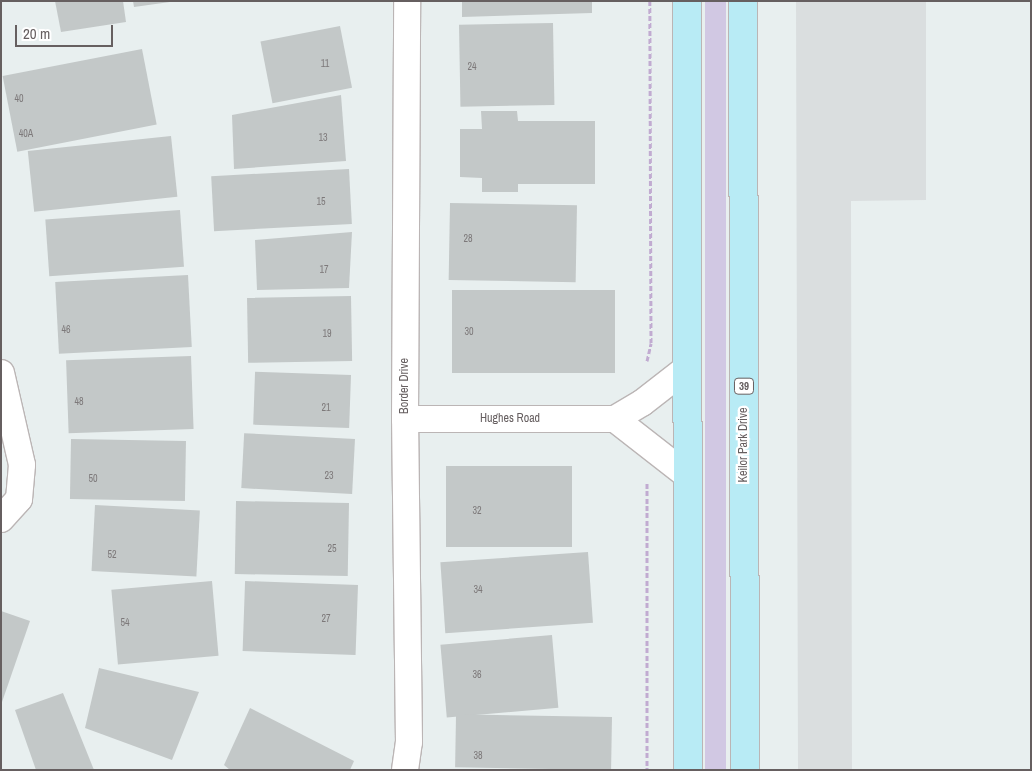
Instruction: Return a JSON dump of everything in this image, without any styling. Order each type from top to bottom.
[{"type":"main road","points":[[687,1],[688,770]]},
{"type":"main road","name":"Keilor Park Drive","points":[[743,1],[745,770]]},
{"type":"street","name":"Border Drive","points":[[405,770],[409,742],[405,419],[407,1]]},
{"type":"street","points":[[687,368],[642,403],[615,419],[687,475]]},
{"type":"street","points":[[1,373],[22,465],[19,500],[1,519]]},
{"type":"street","name":"Hughes Road","points":[[405,419],[615,419]]},
{"type":"path","points":[[645,370],[651,343],[650,1]]},
{"type":"path","points":[[647,481],[647,770]]},
{"type":"shaded area","points":[[705,1],[726,1],[726,770],[705,770]]},
{"type":"shaded area","points":[[796,1],[926,1],[926,200],[851,201],[852,770],[798,770]]},
{"type":"building","points":[[55,1],[123,1],[126,22],[61,32]]},
{"type":"building","points":[[133,1],[170,1],[170,2],[134,7]]},
{"type":"building","points":[[462,1],[592,1],[592,13],[462,17]]},
{"type":"building","points":[[553,23],[554,105],[460,107],[459,25]]},
{"type":"building","points":[[340,26],[352,88],[273,103],[260,41]]},
{"type":"building","points":[[142,49],[157,125],[17,152],[3,76]]},
{"type":"building","points":[[341,95],[346,161],[234,169],[232,115]]},
{"type":"building","points":[[481,111],[517,111],[518,121],[595,121],[595,184],[518,184],[518,192],[482,192],[482,178],[460,177],[460,129],[482,129]]},
{"type":"building","points":[[171,136],[177,197],[34,212],[28,151]]},
{"type":"building","points":[[349,169],[352,224],[214,231],[211,176]]},
{"type":"building","points":[[450,203],[577,205],[576,282],[449,280]]},
{"type":"building","points":[[180,210],[184,267],[49,276],[45,219]]},
{"type":"building","points":[[352,232],[349,288],[257,290],[255,240]]},
{"type":"building","points":[[188,275],[192,347],[59,354],[55,282]]},
{"type":"building","points":[[452,290],[615,290],[615,373],[452,373]]},
{"type":"building","points":[[351,296],[352,361],[248,363],[247,298]]},
{"type":"building","points":[[191,356],[194,429],[69,433],[66,360]]},
{"type":"building","points":[[255,372],[351,375],[349,428],[253,425]]},
{"type":"building","points":[[244,433],[355,439],[352,494],[241,488]]},
{"type":"building","points":[[71,439],[186,441],[185,501],[70,499]]},
{"type":"building","points":[[446,466],[572,466],[572,547],[446,547]]},
{"type":"building","points":[[236,501],[349,503],[348,576],[235,574]]},
{"type":"building","points":[[95,505],[200,510],[196,576],[92,571]]},
{"type":"building","points":[[588,552],[593,623],[445,633],[440,562]]},
{"type":"building","points":[[212,581],[219,656],[118,665],[111,590]]},
{"type":"building","points":[[245,581],[358,585],[356,655],[243,651]]},
{"type":"building","points":[[1,611],[30,621],[2,702],[1,702]]},
{"type":"building","points":[[552,635],[558,708],[447,717],[440,645]]},
{"type":"building","points":[[99,668],[199,692],[172,760],[85,728]]},
{"type":"building","points":[[63,693],[94,770],[36,770],[15,710]]},
{"type":"building","points":[[250,708],[354,761],[350,770],[230,770],[224,765]]},
{"type":"building","points":[[456,714],[612,717],[611,770],[455,767]]}]
